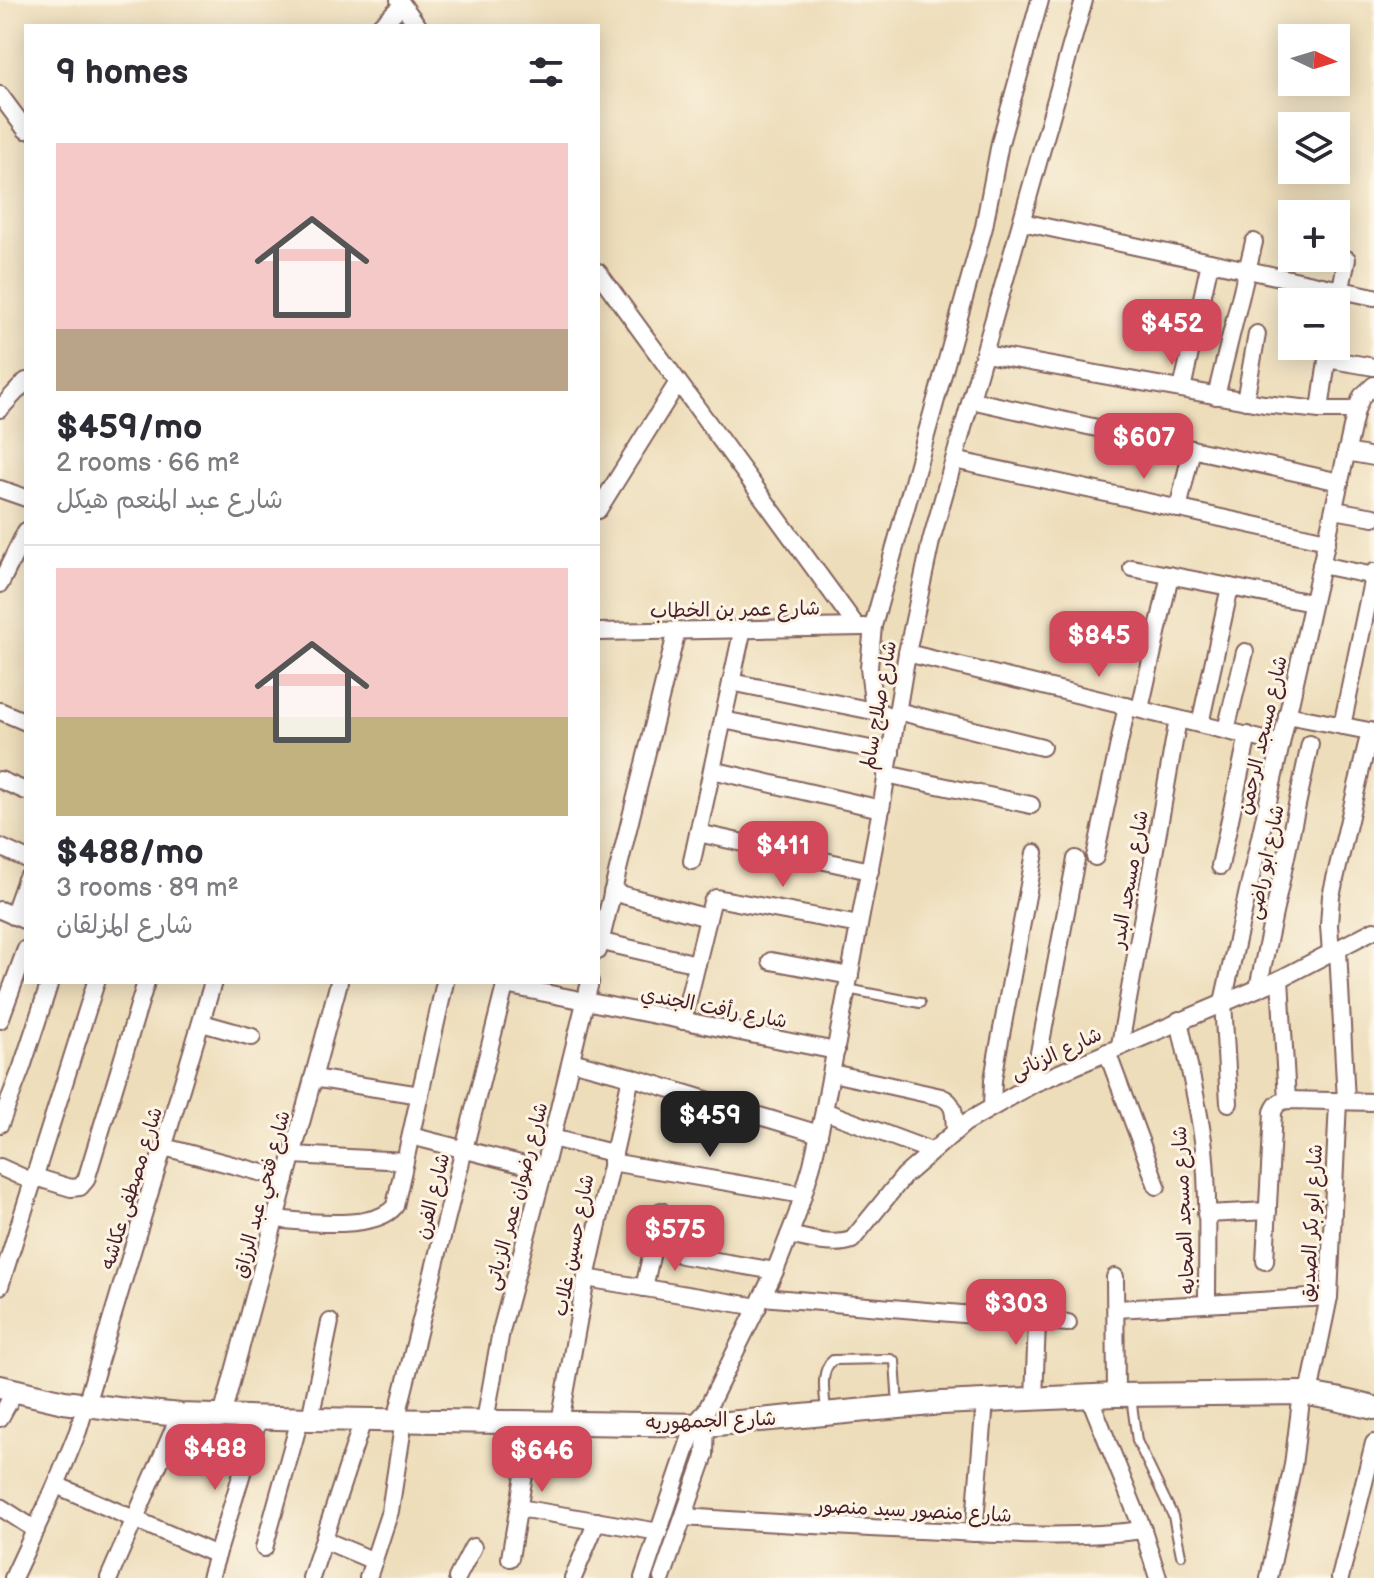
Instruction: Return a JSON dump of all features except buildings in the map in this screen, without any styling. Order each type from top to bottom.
[{"type":"main road","name":"شارع الجمهوريه","points":[[8,1389],[86,1405],[180,1415],[363,1420],[702,1420],[1123,1395],[1306,1394],[1374,1408]]},
{"type":"street","points":[[874,711],[865,626],[984,227],[1000,143],[1040,0]]},
{"type":"street","name":"شارع صلاح سالم","points":[[702,1420],[775,1271],[803,1195],[832,1073],[907,653],[931,541],[1084,0]]},
{"type":"street","points":[[382,24],[400,2],[416,24]]},
{"type":"street","points":[[0,95],[24,127]]},
{"type":"street","points":[[1022,222],[1336,288]]},
{"type":"street","points":[[1216,396],[1254,242]]},
{"type":"street","points":[[1182,389],[1210,262]]},
{"type":"street","points":[[600,275],[865,626]]},
{"type":"street","points":[[1350,291],[1374,297]]},
{"type":"street","points":[[1245,401],[1257,334]]},
{"type":"street","points":[[985,354],[1245,401],[1320,410],[1367,396]]},
{"type":"street","points":[[1320,410],[1327,360]]},
{"type":"street","points":[[1350,360],[1374,367]]},
{"type":"street","points":[[600,502],[678,382]]},
{"type":"street","points":[[0,409],[24,383]]},
{"type":"street","name":"شارع مسجد الرحمن","points":[[1229,1103],[1223,1002],[1346,452],[1367,396]]},
{"type":"street","points":[[971,400],[1340,482]]},
{"type":"street","points":[[1178,509],[1192,449]]},
{"type":"street","points":[[1346,452],[1374,457]]},
{"type":"street","points":[[954,460],[1327,541]]},
{"type":"street","points":[[0,489],[24,497]]},
{"type":"street","points":[[1334,510],[1374,517]]},
{"type":"street","points":[[0,584],[18,566],[24,540]]},
{"type":"street","points":[[1321,565],[1374,575],[1342,726]]},
{"type":"street","points":[[1132,568],[1312,603]]},
{"type":"street","points":[[1095,857],[1170,575]]},
{"type":"street","points":[[1200,724],[1230,587]]},
{"type":"street","name":"شارع عمر بن الخطاب","points":[[600,632],[865,626]]},
{"type":"street","points":[[692,861],[743,628]]},
{"type":"street","points":[[600,940],[677,630]]},
{"type":"street","points":[[1226,730],[1245,652]]},
{"type":"street","points":[[907,653],[1281,744]]},
{"type":"street","points":[[731,682],[896,714],[1042,747]]},
{"type":"street","points":[[0,711],[24,721]]},
{"type":"street","points":[[1287,715],[1372,732]]},
{"type":"street","name":"شارع مسجد البدر","points":[[1113,1048],[1178,719]]},
{"type":"street","points":[[723,720],[891,753]]},
{"type":"street","name":"شارع ابو بكر الصديق","points":[[1269,1578],[1329,1297],[1342,1101],[1334,952],[1329,925],[1331,896],[1372,732]]},
{"type":"street","points":[[1220,866],[1248,735]]},
{"type":"street","name":"شارع ابو راضى","points":[[1258,988],[1310,744]]},
{"type":"street","points":[[712,770],[881,809]]},
{"type":"street","points":[[886,774],[1031,805]]},
{"type":"street","points":[[0,780],[24,790]]},
{"type":"street","points":[[698,833],[870,871]]},
{"type":"street","points":[[0,847],[24,858]]},
{"type":"street","points":[[992,1107],[997,1056],[1035,853]]},
{"type":"street","points":[[1033,1084],[1076,859]]},
{"type":"street","points":[[13,916],[24,885]]},
{"type":"street","points":[[612,892],[708,918]]},
{"type":"street","points":[[683,1021],[714,899],[718,897],[859,925]]},
{"type":"street","name":"شارع الزناتى","points":[[789,1235],[834,1243],[852,1240],[904,1176],[965,1123],[1033,1084],[1280,979],[1374,930]]},
{"type":"street","points":[[600,944],[697,964]]},
{"type":"street","points":[[0,1020],[24,954]]},
{"type":"street","points":[[771,961],[848,983]]},
{"type":"street","points":[[1280,979],[1287,1100]]},
{"type":"street","points":[[0,1124],[49,984]]},
{"type":"street","points":[[0,1286],[95,984]]},
{"type":"street","points":[[0,1167],[34,1180],[71,1188],[80,1187],[86,1180],[145,984]]},
{"type":"street","name":"شارع مصطفى عكاشه","points":[[13,1578],[78,1431],[212,984]]},
{"type":"street","name":"شارع فتحي عبد الرزاق","points":[[222,1416],[338,984]]},
{"type":"street","points":[[275,1219],[331,1223],[367,1220],[385,1216],[395,1206],[445,984]]},
{"type":"street","name":"شارع رأفت الجندي","points":[[506,984],[836,1051]]},
{"type":"street","name":"شارع الفرن","points":[[368,1578],[390,1511],[400,1420],[506,984]]},
{"type":"street","name":"شارع رضوان عمر الزياتى","points":[[485,1421],[501,1331],[590,984]]},
{"type":"street","name":"شارع مسجد الصحابه","points":[[1179,1020],[1199,1115],[1206,1176],[1207,1303]]},
{"type":"street","points":[[202,1023],[252,1037]]},
{"type":"street","points":[[1113,1048],[1157,1186]]},
{"type":"street","points":[[571,1061],[819,1134]]},
{"type":"street","points":[[832,1073],[949,1100],[953,1106],[955,1131]]},
{"type":"street","name":"شارع حسين غلاب","points":[[560,1422],[586,1278],[631,1077]]},
{"type":"street","points":[[313,1078],[420,1095]]},
{"type":"street","points":[[1265,1261],[1275,1105],[1287,1100],[1374,1102]]},
{"type":"street","points":[[824,1111],[931,1151]]},
{"type":"street","points":[[411,1136],[544,1170]]},
{"type":"street","points":[[552,1138],[612,1157],[803,1195]]},
{"type":"street","points":[[164,1147],[286,1179]]},
{"type":"street","points":[[293,1155],[405,1161]]},
{"type":"street","points":[[644,1288],[661,1211]]},
{"type":"street","points":[[1206,1214],[1268,1211]]},
{"type":"street","points":[[681,1255],[775,1271]]},
{"type":"street","points":[[1115,1277],[1123,1395]]},
{"type":"street","points":[[586,1278],[760,1302],[1068,1323]]},
{"type":"street","points":[[1116,1309],[1329,1297]]},
{"type":"street","points":[[1034,1398],[1038,1298]]},
{"type":"street","points":[[264,1548],[305,1419],[330,1322]]},
{"type":"street","points":[[0,1418],[8,1389]]},
{"type":"street","points":[[1089,1396],[1143,1530],[1158,1578]]},
{"type":"street","points":[[974,1533],[985,1401]]},
{"type":"street","points":[[109,1578],[180,1415]]},
{"type":"street","points":[[210,1578],[259,1417]]},
{"type":"street","points":[[311,1578],[363,1420]]},
{"type":"street","points":[[662,1578],[705,1455],[702,1420]]},
{"type":"street","points":[[643,1578],[702,1420]]},
{"type":"street","points":[[510,1558],[533,1422]]},
{"type":"street","points":[[1340,1578],[1374,1443]]},
{"type":"street","points":[[56,1485],[217,1555]]},
{"type":"street","points":[[0,1507],[36,1530]]},
{"type":"street","points":[[519,1508],[659,1532]]},
{"type":"street","name":"شارع منصور سيد منصور","points":[[684,1517],[974,1533],[1089,1535],[1143,1530]]},
{"type":"street","points":[[573,1578],[597,1521]]},
{"type":"street","points":[[324,1540],[374,1561]]},
{"type":"street","points":[[465,1575],[473,1547]]},
{"type":"lane","points":[[848,983],[920,1003]]},
{"type":"lane","points":[[826,1414],[824,1372],[833,1360],[895,1361],[898,1407]]},
{"type":"lane","points":[[1123,1395],[1137,1441],[1173,1516],[1181,1555]]}]
